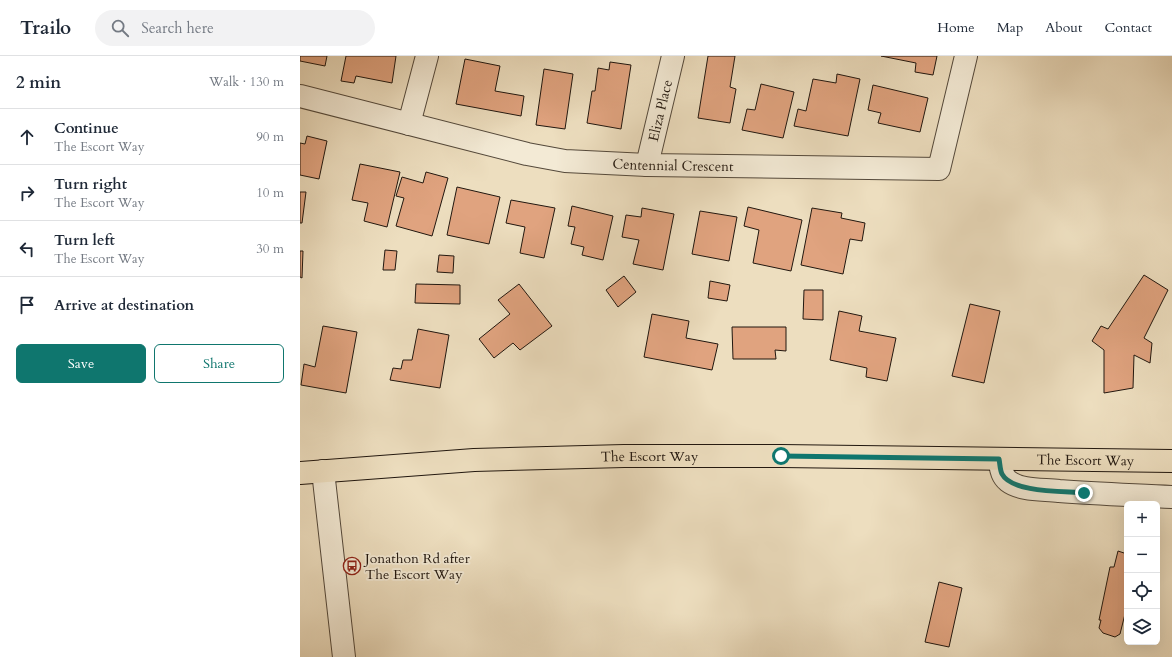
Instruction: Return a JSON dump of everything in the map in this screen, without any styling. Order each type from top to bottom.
[{"type":"main road","name":"The Escort Way","points":[[300,473],[474,460],[624,456],[757,456],[1172,461]]},
{"type":"street","points":[[409,124],[427,56]]},
{"type":"street","name":"Eliza Place","points":[[647,165],[673,56]]},
{"type":"street","name":"Centennial Crescent","points":[[300,96],[527,154],[565,161],[647,165],[939,169],[966,56]]},
{"type":"street","points":[[999,459],[1001,473],[1003,476],[1009,482],[1022,487],[1084,493],[1172,497]]},
{"type":"street","points":[[323,471],[344,657]]},
{"type":"building","points":[[300,56],[327,56],[325,66],[300,61]]},
{"type":"building","points":[[346,56],[396,56],[392,83],[356,76],[354,83],[341,81]]},
{"type":"building","points":[[708,56],[735,56],[730,87],[736,89],[730,123],[698,118]]},
{"type":"building","points":[[881,56],[937,56],[933,75],[915,72],[916,63]]},
{"type":"building","points":[[465,59],[500,66],[495,91],[524,96],[521,116],[456,104]]},
{"type":"building","points":[[610,62],[631,65],[621,129],[587,123],[592,91],[595,91],[598,68],[609,70]]},
{"type":"building","points":[[544,69],[573,74],[565,129],[536,125]]},
{"type":"building","points":[[837,74],[860,79],[848,136],[794,126],[798,109],[806,111],[813,79],[836,83]]},
{"type":"building","points":[[761,84],[794,92],[783,138],[742,130],[747,109],[755,110]]},
{"type":"building","points":[[873,85],[928,98],[920,132],[878,123],[881,113],[868,110]]},
{"type":"building","points":[[307,136],[327,141],[319,179],[300,175],[300,143],[305,144]]},
{"type":"building","points":[[360,164],[400,172],[387,227],[364,221],[368,203],[352,200]]},
{"type":"building","points":[[426,172],[448,178],[432,236],[396,226],[404,198],[396,196],[402,177],[423,183]]},
{"type":"building","points":[[457,187],[500,197],[489,244],[447,235]]},
{"type":"building","points":[[300,192],[306,192],[302,223],[300,223]]},
{"type":"building","points":[[511,200],[555,208],[544,258],[520,253],[525,227],[506,223]]},
{"type":"building","points":[[572,206],[613,216],[603,260],[582,255],[584,247],[571,244],[575,227],[568,226]]},
{"type":"building","points":[[748,207],[802,220],[791,271],[753,263],[759,230],[744,226]]},
{"type":"building","points":[[642,208],[674,214],[663,270],[633,264],[639,240],[622,237],[626,215],[641,217]]},
{"type":"building","points":[[812,208],[842,213],[841,218],[865,223],[862,241],[850,239],[843,274],[801,265]]},
{"type":"building","points":[[700,211],[737,217],[729,261],[692,254]]},
{"type":"building","points":[[385,250],[397,251],[395,270],[383,270]]},
{"type":"building","points":[[300,251],[303,251],[302,278],[300,277]]},
{"type":"building","points":[[439,255],[454,256],[453,273],[437,272]]},
{"type":"building","points":[[1144,275],[1168,290],[1144,338],[1152,343],[1150,363],[1134,355],[1133,388],[1104,393],[1104,350],[1092,341],[1101,326],[1108,329]]},
{"type":"building","points":[[624,276],[636,292],[618,307],[606,290]]},
{"type":"building","points":[[710,281],[730,285],[727,301],[708,298]]},
{"type":"building","points":[[416,284],[460,285],[460,304],[415,303]]},
{"type":"building","points":[[519,284],[552,326],[520,350],[513,343],[494,358],[479,339],[510,314],[498,300]]},
{"type":"building","points":[[804,290],[823,290],[823,320],[803,319]]},
{"type":"building","points":[[970,304],[1000,311],[984,383],[952,376]]},
{"type":"building","points":[[839,311],[862,316],[859,331],[896,338],[887,381],[866,377],[867,368],[830,360]]},
{"type":"building","points":[[652,314],[689,321],[686,338],[718,344],[712,370],[644,357]]},
{"type":"building","points":[[323,326],[357,332],[346,393],[301,385],[304,364],[315,367]]},
{"type":"building","points":[[732,327],[786,327],[786,351],[775,350],[776,359],[733,359]]},
{"type":"building","points":[[418,329],[449,335],[440,388],[390,380],[393,368],[401,369],[403,360],[412,360]]},
{"type":"building","points":[[1118,551],[1124,553],[1124,618],[1120,634],[1115,637],[1103,633],[1099,628],[1101,620],[1099,620],[1110,567],[1114,567]]},
{"type":"building","points":[[939,582],[962,588],[949,647],[925,642]]},
{"type":"place","name":"Jonathon Rd after The Escort Way","points":[[352,566]]},
{"type":"route","points":[[781,456],[999,459],[1001,473],[1009,482],[1015,485],[1084,493]]}]
